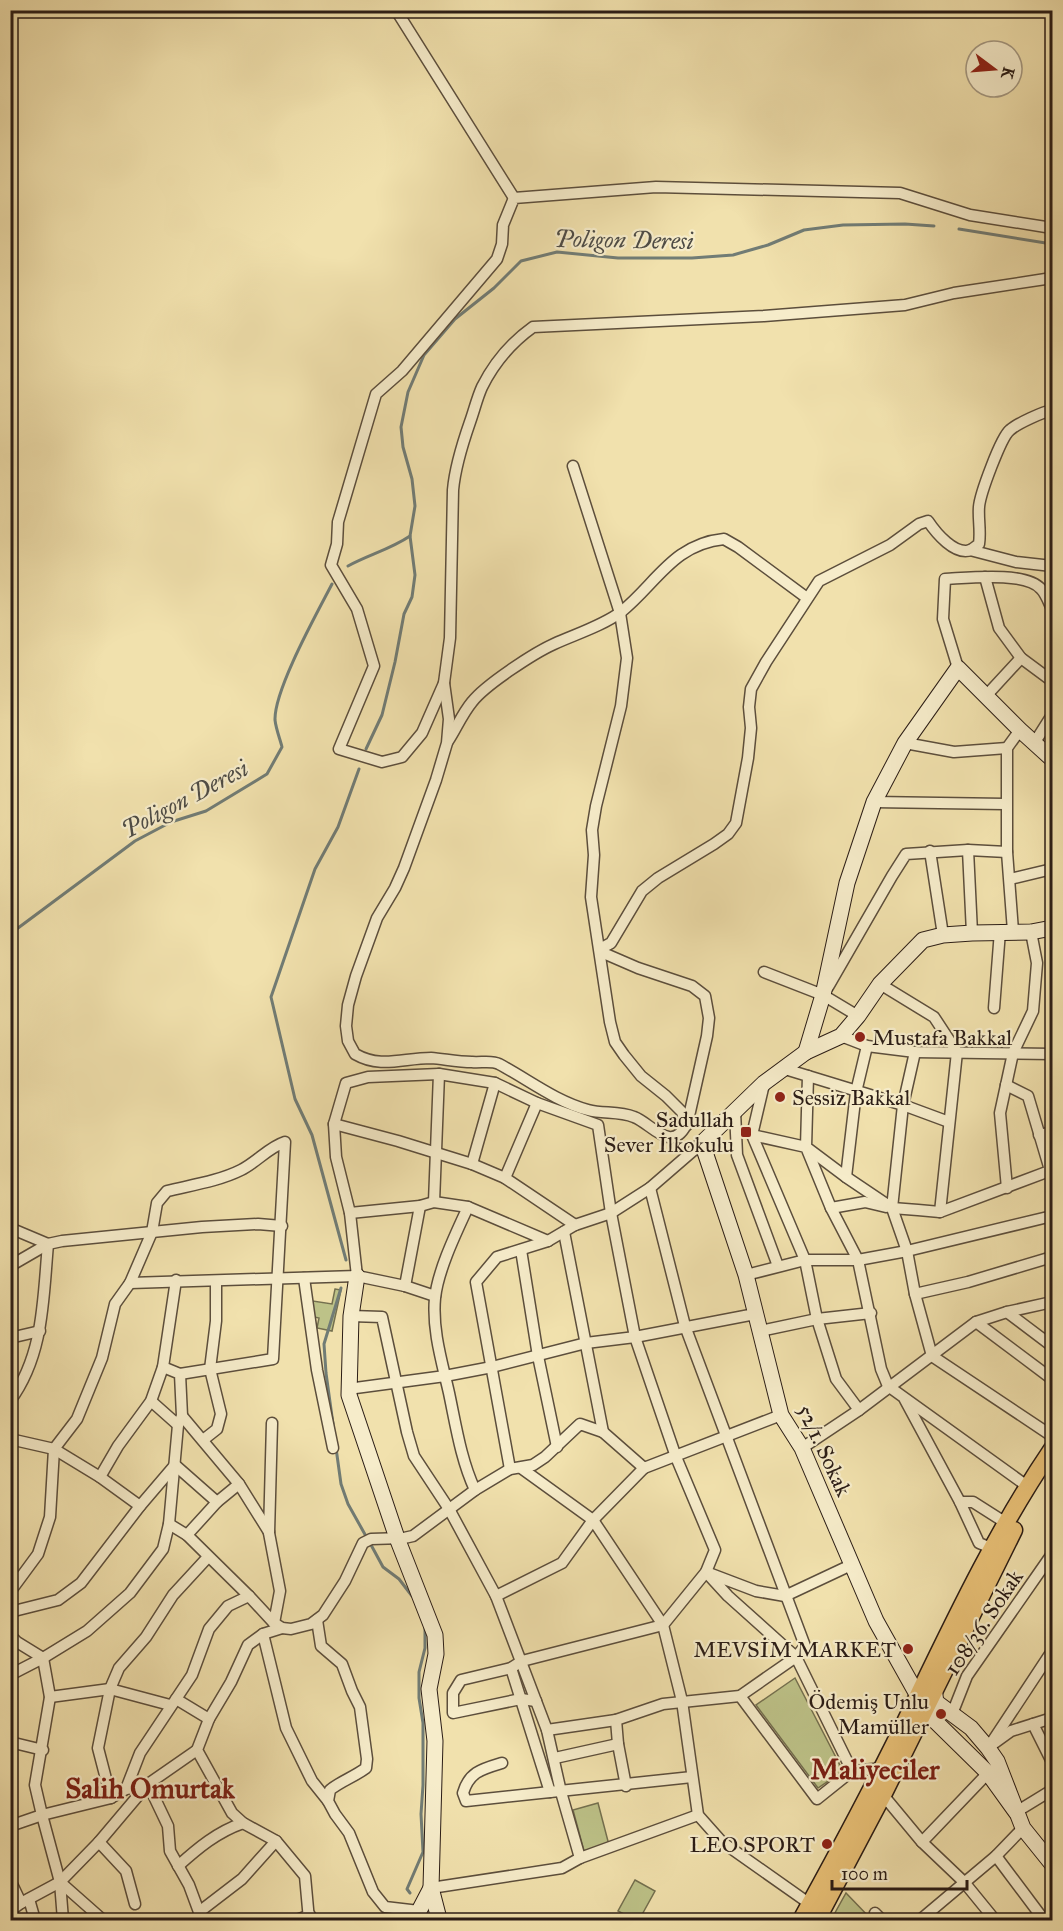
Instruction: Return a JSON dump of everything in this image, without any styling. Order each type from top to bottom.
[{"type":"main road","points":[[925,1705],[930,1671],[990,1548],[1027,1486],[1053,1449]]},
{"type":"main road","points":[[801,1920],[925,1705],[1011,1535],[1053,1468]]},
{"type":"main road","points":[[817,1920],[882,1795],[888,1770]]},
{"type":"street","points":[[396,10],[514,198]]},
{"type":"street","points":[[514,198],[656,187],[900,193],[970,215],[1053,228]]},
{"type":"street","points":[[444,683],[422,733],[402,757],[382,762],[339,749],[374,666],[357,609],[331,565],[337,544],[338,522],[376,394],[402,371],[497,259],[501,249],[503,225],[514,198]]},
{"type":"street","points":[[601,951],[638,968],[692,986],[705,996],[709,1018],[708,1036],[686,1125],[683,1132],[675,1137],[666,1137],[637,1118],[624,1114],[607,1114],[588,1110],[558,1099],[539,1090],[496,1062],[453,1062],[430,1058],[376,1062],[355,1054],[348,1041],[346,1026],[348,1005],[356,976],[377,918],[404,868],[447,743],[448,719],[444,683],[450,638],[454,476],[481,389],[491,372],[515,339],[533,327],[764,316],[905,305],[954,293],[1053,278]]},
{"type":"street","points":[[970,550],[979,544],[981,524],[979,505],[993,462],[1002,443],[1010,430],[1053,410]]},
{"type":"street","points":[[573,466],[620,612],[627,658],[621,706],[592,830],[594,855],[591,897],[610,1022],[615,1042],[641,1076],[682,1112],[686,1125]]},
{"type":"street","points":[[601,951],[610,943],[642,891],[658,878],[728,834],[736,823],[748,758],[751,728],[748,707],[751,689],[819,580],[890,545],[919,524],[928,521],[935,532],[960,550],[970,550],[1016,562],[1053,566]]},
{"type":"street","points":[[447,743],[472,701],[493,682],[544,648],[607,621],[620,612],[666,566],[691,549],[724,539],[807,598]]},
{"type":"street","points":[[985,577],[999,628],[1021,658],[1053,681]]},
{"type":"street","points":[[1053,609],[1040,587],[1028,580],[985,577],[945,579],[944,619],[958,668],[985,697],[1053,759]]},
{"type":"street","points":[[985,697],[1021,658]]},
{"type":"street","points":[[806,1052],[823,995],[846,883],[874,802],[905,743],[958,668]]},
{"type":"street","points":[[431,712],[448,719]]},
{"type":"street","points":[[1035,742],[1053,716]]},
{"type":"street","points":[[994,1008],[1006,931],[1010,879],[1006,852],[1007,748],[1020,730]]},
{"type":"street","points":[[905,743],[954,752],[1007,748]]},
{"type":"street","points":[[874,802],[1005,804]]},
{"type":"street","points":[[823,995],[906,854],[968,850],[1006,852]]},
{"type":"street","points":[[968,850],[972,933]]},
{"type":"street","points":[[930,851],[943,935]]},
{"type":"street","points":[[1010,879],[1053,869]]},
{"type":"street","points":[[810,1904],[722,1842],[699,1815],[682,1701],[663,1625],[593,1520],[516,1469],[492,1367],[476,1282],[497,1257],[548,1241],[575,1225],[611,1213],[650,1188],[702,1143],[764,1083],[806,1052],[840,1036],[858,1016],[880,984],[923,940],[943,935],[1006,931],[1031,932],[1053,928]]},
{"type":"street","points":[[1007,1188],[1000,1113],[1013,1053],[1033,1011],[1036,963],[1031,932]]},
{"type":"street","points":[[764,972],[823,995],[858,1016]]},
{"type":"street","points":[[880,984],[934,1017],[957,1053],[940,1212]]},
{"type":"street","points":[[840,1036],[867,1046],[915,1052],[1053,1054]]},
{"type":"street","points":[[846,1177],[856,1092],[867,1046]]},
{"type":"street","points":[[915,1052],[903,1105],[892,1208],[907,1251],[915,1294],[932,1356],[1053,1436]]},
{"type":"street","points":[[785,1069],[903,1105],[950,1122]]},
{"type":"street","points":[[434,1202],[439,1074]]},
{"type":"street","points":[[438,1920],[431,1888],[435,1741],[429,1689],[436,1654],[435,1635],[397,1538],[366,1450],[348,1389],[351,1316],[357,1276],[350,1214],[336,1157],[334,1124],[346,1083],[368,1077],[439,1074],[495,1083],[537,1103],[598,1125],[611,1213],[635,1337],[676,1457],[715,1550],[706,1572],[663,1625],[522,1661],[511,1668],[461,1680],[453,1692],[453,1713],[521,1699],[536,1701]]},
{"type":"street","points":[[807,1076],[806,1147],[831,1208],[858,1260],[881,1369],[888,1386],[904,1400],[931,1416],[1027,1486]]},
{"type":"street","points":[[472,1164],[495,1083]]},
{"type":"street","points":[[764,1083],[752,1135],[805,1260],[817,1319],[836,1379],[859,1410]]},
{"type":"street","points":[[831,1208],[865,1202],[892,1208],[940,1212],[1051,1170],[1028,1096],[1006,1085]]},
{"type":"street","points":[[505,1178],[537,1103]]},
{"type":"street","points":[[735,1111],[737,1155],[778,1266]]},
{"type":"street","points":[[334,1124],[472,1164],[505,1178],[575,1225]]},
{"type":"street","points":[[1039,1135],[1053,1132]]},
{"type":"street","points":[[752,1135],[806,1147],[892,1208]]},
{"type":"street","points":[[10,1592],[38,1554],[50,1517],[54,1449],[77,1419],[102,1358],[115,1304],[130,1283],[152,1232],[157,1203],[168,1191],[234,1173],[285,1142],[273,1359],[180,1374],[163,1367]]},
{"type":"street","name":"52/1. Sokak","points":[[702,1143],[746,1275],[781,1415],[802,1448],[876,1621],[925,1705]]},
{"type":"street","points":[[547,1730],[616,1720],[663,1704],[740,1696],[796,1657],[805,1646],[685,1326],[650,1188]]},
{"type":"street","points":[[350,1214],[420,1206],[434,1202],[468,1207],[548,1241]]},
{"type":"street","points":[[405,1286],[420,1206]]},
{"type":"street","points":[[468,1207],[448,1251],[435,1296],[439,1348],[464,1460],[475,1490]]},
{"type":"street","points":[[746,1275],[805,1260],[858,1260],[907,1251],[1053,1216]]},
{"type":"street","points":[[10,1266],[48,1244],[152,1232],[258,1224],[282,1226]]},
{"type":"street","points":[[10,1228],[48,1244]]},
{"type":"street","points":[[564,1232],[603,1432]]},
{"type":"street","points":[[10,1401],[25,1380],[32,1364],[40,1331],[48,1244]]},
{"type":"street","points":[[521,1250],[538,1356],[557,1447]]},
{"type":"street","points":[[915,1294],[1053,1257]]},
{"type":"street","points":[[130,1283],[357,1276],[405,1286],[435,1296]]},
{"type":"street","points":[[304,1278],[312,1341],[333,1448]]},
{"type":"street","points":[[100,1477],[118,1446],[151,1401],[163,1367],[176,1280]]},
{"type":"street","points":[[203,1440],[217,1429],[221,1414],[210,1369],[216,1322],[216,1281]]},
{"type":"street","points":[[802,1448],[859,1410],[976,1322],[1007,1312],[1053,1302]]},
{"type":"street","points":[[1007,1312],[1053,1346]]},
{"type":"street","points":[[760,1330],[817,1319],[871,1313]]},
{"type":"street","points":[[348,1389],[445,1376],[492,1367],[586,1343],[635,1337],[755,1314]]},
{"type":"street","points":[[351,1316],[382,1317],[414,1456],[449,1509],[496,1596],[547,1730],[555,1758],[555,1792]]},
{"type":"street","points":[[976,1322],[1053,1379]]},
{"type":"street","points":[[10,1338],[40,1331]]},
{"type":"street","points":[[10,1675],[87,1631],[130,1593],[163,1549],[169,1524],[180,1420],[180,1374]]},
{"type":"street","points":[[904,1400],[960,1502],[979,1543],[990,1548]]},
{"type":"street","points":[[151,1401],[180,1420],[203,1440],[239,1484],[269,1533]]},
{"type":"street","points":[[496,1596],[562,1563],[593,1520],[644,1468],[781,1415]]},
{"type":"street","points":[[272,1423],[269,1533],[280,1591],[278,1625]]},
{"type":"street","points":[[10,1911],[60,1882],[99,1842],[148,1784],[197,1750],[209,1719],[231,1682],[248,1645],[278,1625],[302,1627],[317,1620],[337,1595],[367,1541],[413,1536],[475,1490],[516,1469],[533,1465],[557,1447],[580,1424],[603,1432],[644,1468]]},
{"type":"street","points":[[10,1439],[54,1449],[100,1477],[140,1506]]},
{"type":"street","points":[[175,1464],[217,1502]]},
{"type":"street","points":[[10,1612],[58,1600],[81,1583],[175,1464]]},
{"type":"street","points":[[187,1535],[217,1502],[239,1484]]},
{"type":"street","points":[[960,1502],[973,1502],[1006,1523]]},
{"type":"street","points":[[169,1524],[187,1535],[278,1625]]},
{"type":"street","name":"108/36. Sokak","points":[[952,1714],[967,1676],[1053,1554]]},
{"type":"street","points":[[111,1798],[98,1748],[110,1689],[119,1668],[146,1637],[173,1595],[208,1557]]},
{"type":"street","points":[[706,1572],[756,1591],[785,1596],[851,1565]]},
{"type":"street","points":[[706,1572],[728,1596],[796,1657],[852,1771]]},
{"type":"street","points":[[126,1789],[140,1753],[192,1675],[209,1629],[228,1606],[249,1596]]},
{"type":"street","points":[[317,1620],[321,1646],[342,1664],[360,1707],[367,1759],[366,1768],[357,1775],[338,1783],[330,1790],[328,1801]]},
{"type":"street","points":[[263,1634],[286,1728],[312,1781],[349,1833],[373,1892],[385,1906],[418,1916],[431,1888]]},
{"type":"street","points":[[10,1635],[43,1658],[51,1697],[35,1785],[60,1882],[63,1920]]},
{"type":"street","points":[[988,1748],[1053,1651]]},
{"type":"street","points":[[511,1668],[580,1858]]},
{"type":"street","points":[[903,1670],[917,1675],[930,1671]]},
{"type":"street","points":[[51,1697],[110,1689],[173,1702],[209,1719]]},
{"type":"street","points":[[740,1696],[817,1799],[852,1771],[888,1770]]},
{"type":"street","points":[[925,1705],[952,1714],[971,1728],[988,1748],[997,1761],[1023,1828],[1053,1864]]},
{"type":"street","points":[[925,1705],[988,1773],[1016,1812]]},
{"type":"street","points":[[988,1748],[1011,1731],[1053,1718]]},
{"type":"street","points":[[616,1720],[626,1786]]},
{"type":"street","points":[[1033,1724],[1053,1762]]},
{"type":"street","points":[[10,1742],[43,1750]]},
{"type":"street","points":[[555,1758],[618,1744]]},
{"type":"street","points":[[197,1750],[232,1813],[243,1823],[276,1841],[305,1876],[310,1918],[296,1920]]},
{"type":"street","points":[[502,1763],[487,1767],[466,1781],[463,1793],[466,1801],[626,1786],[692,1777]]},
{"type":"street","points":[[922,1842],[988,1773]]},
{"type":"street","points":[[10,1826],[42,1815],[111,1798],[126,1789],[148,1784]]},
{"type":"street","points":[[148,1784],[168,1826],[170,1851],[189,1885],[199,1916],[242,1879],[276,1841]]},
{"type":"street","points":[[1016,1812],[1053,1790]]},
{"type":"street","points":[[882,1795],[922,1842],[964,1882],[995,1920]]},
{"type":"street","points":[[431,1888],[562,1868],[580,1858],[699,1815]]},
{"type":"street","points":[[178,1866],[216,1835],[243,1823]]},
{"type":"street","points":[[920,1920],[996,1856],[1023,1828]]},
{"type":"street","points":[[99,1842],[126,1871],[135,1904]]},
{"type":"street","points":[[996,1856],[1044,1920]]},
{"type":"street","points":[[10,1880],[35,1920]]},
{"type":"street","points":[[60,1882],[103,1920]]},
{"type":"green space","points":[[335,1289],[341,1290],[332,1331],[317,1328],[319,1318],[310,1316],[313,1301],[332,1304]]},
{"type":"green space","points":[[795,1678],[843,1771],[818,1788],[756,1705]]},
{"type":"green space","points":[[598,1803],[609,1845],[584,1851],[573,1810]]},
{"type":"green space","points":[[635,1880],[655,1891],[639,1920],[618,1911]]},
{"type":"green space","points":[[846,1893],[872,1920],[831,1920]]},
{"type":"waterway","name":"Poligon Deresi","points":[[348,566],[410,536],[415,506],[401,427],[408,392],[424,355],[455,319],[494,288],[521,261],[557,252],[618,258],[692,258],[733,255],[768,245],[804,230],[843,225],[934,226]]},
{"type":"waterway","name":"Poligon Deresi","points":[[959,229],[1052,244]]},
{"type":"waterway","points":[[366,749],[382,715],[404,614],[412,597],[415,575],[410,536]]},
{"type":"waterway","name":"Poligon Deresi","points":[[10,934],[135,841],[171,822],[206,811],[267,774],[282,747],[275,720],[281,690],[332,584]]},
{"type":"waterway","points":[[346,1260],[312,1135],[295,1099],[271,997],[315,869],[338,827],[359,769]]},
{"type":"waterway","points":[[333,1424],[324,1344],[341,1288]]},
{"type":"waterway","points":[[336,1448],[341,1484],[348,1504],[367,1538]]},
{"type":"waterway","points":[[370,1543],[383,1567],[399,1579],[412,1596]]},
{"type":"waterway","points":[[410,1893],[407,1889],[423,1852],[421,1814],[423,1723],[419,1698],[419,1672],[425,1648],[425,1627]]},
{"type":"place","name":"Mustafa Bakkal","points":[[860,1037]]},
{"type":"place","name":"Sessiz Bakkal","points":[[780,1097]]},
{"type":"place","name":"Sadullah Sever İlkokulu","points":[[746,1132]]},
{"type":"place","name":"MEVSİM MARKET","points":[[908,1649]]},
{"type":"place","name":"Ödemiş Unlu Mamüller","points":[[941,1714]]},
{"type":"place","name":"LEO SPORT","points":[[827,1844]]},
{"type":"district","name":"Maliyeciler","points":[[875,1769]]},
{"type":"district","name":"Salih Omurtak","points":[[150,1788]]}]
